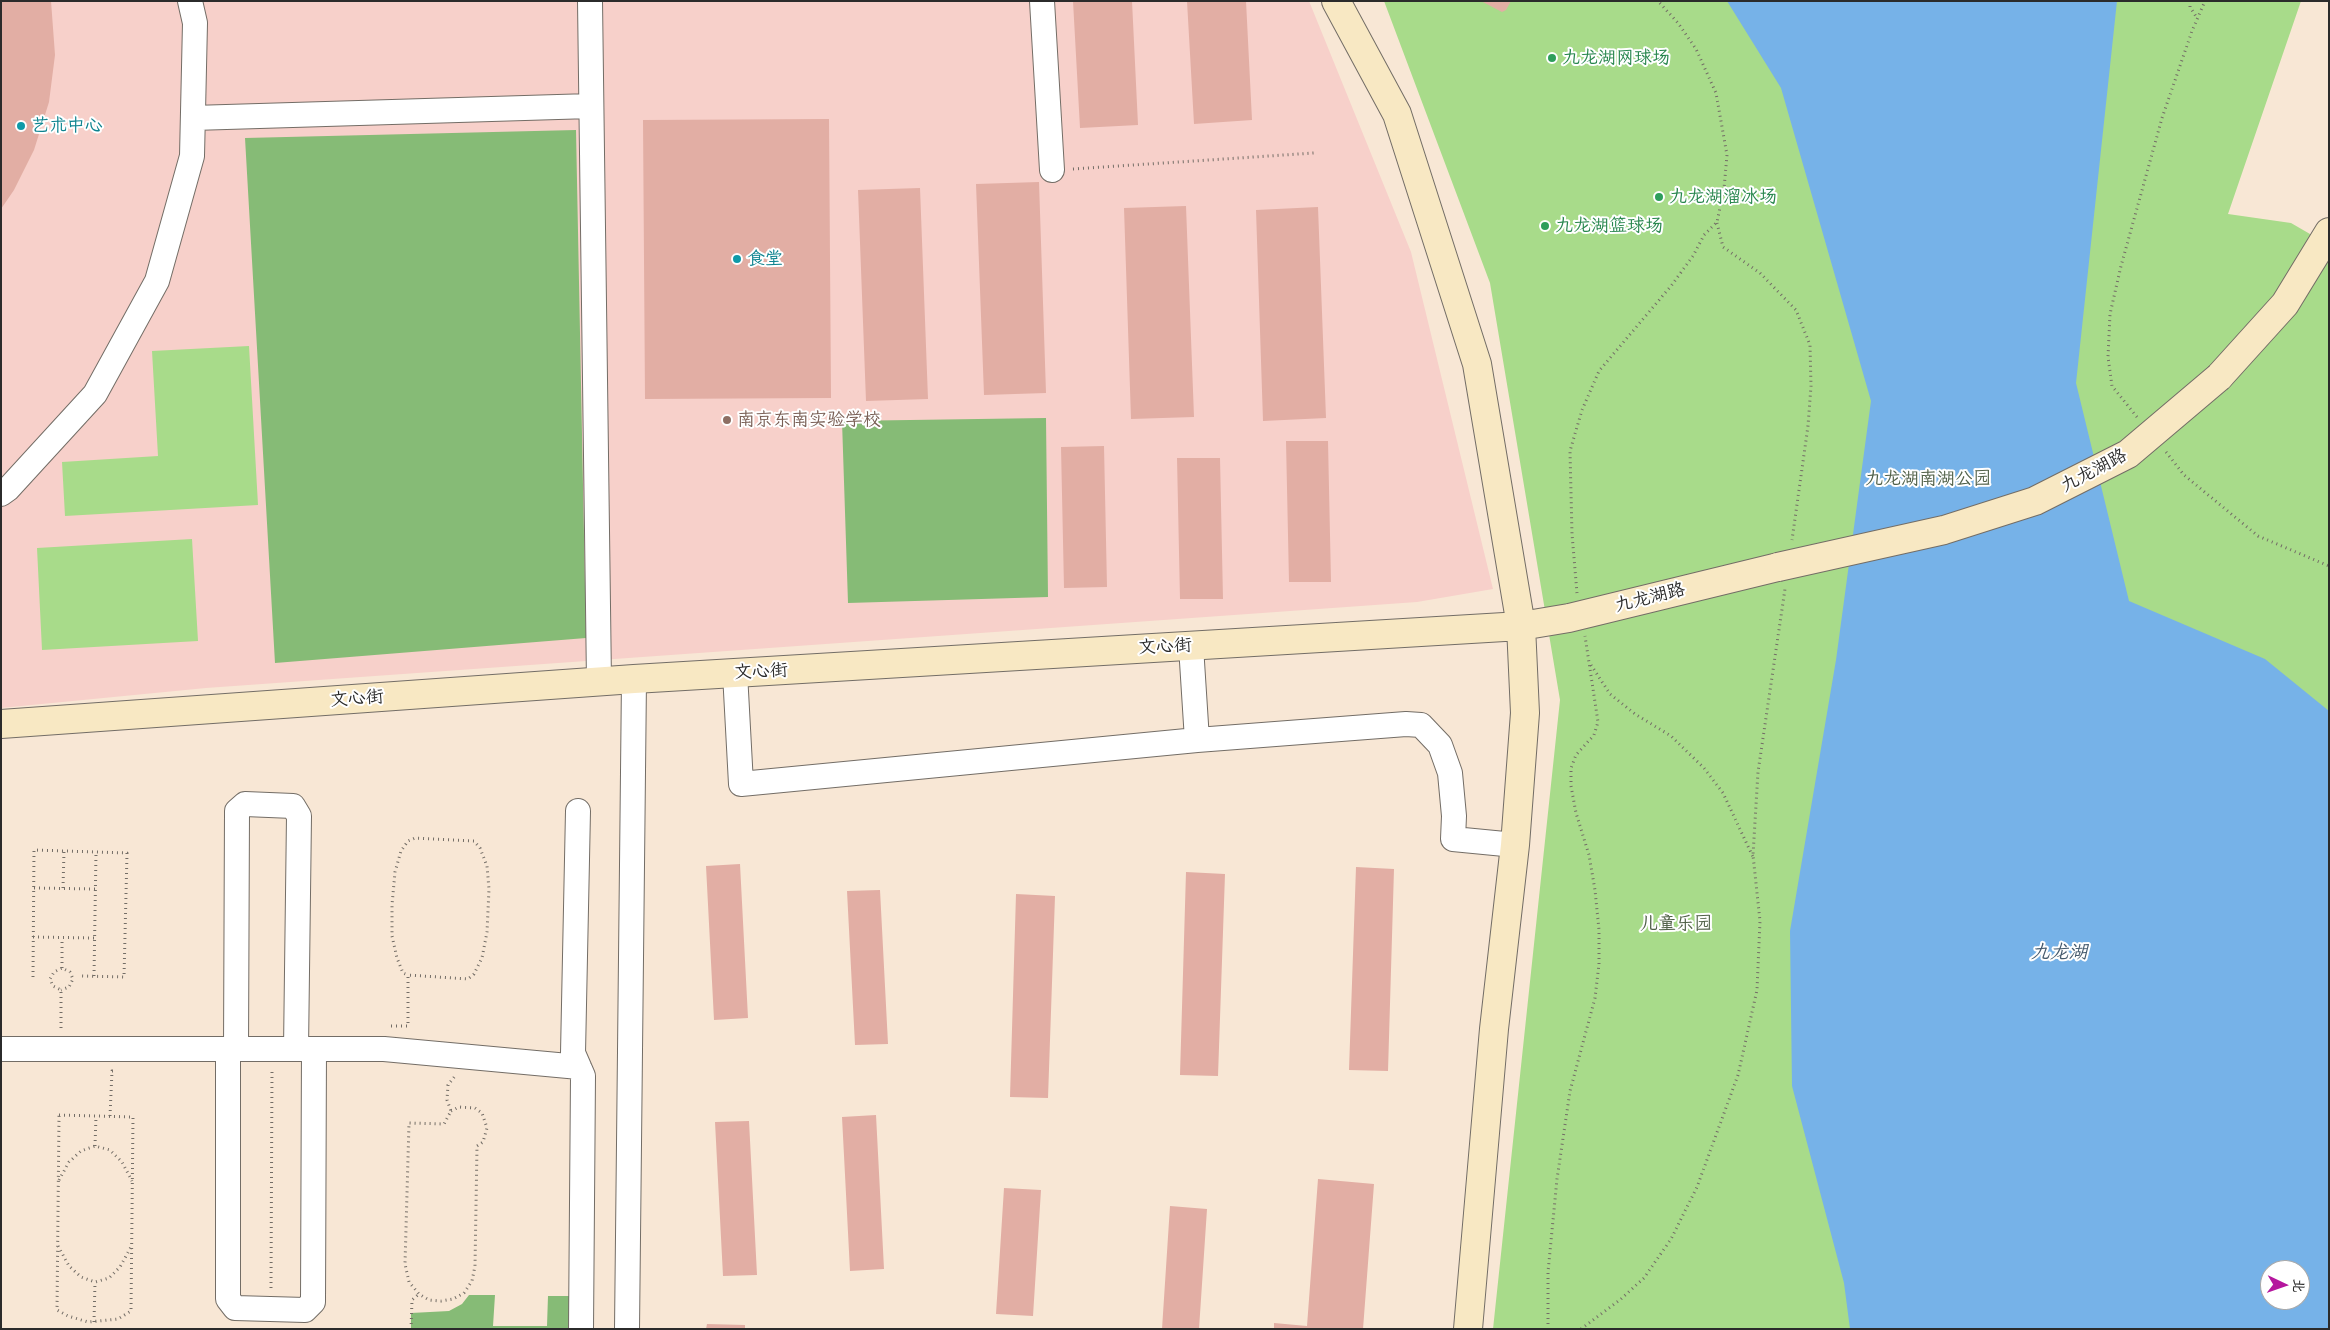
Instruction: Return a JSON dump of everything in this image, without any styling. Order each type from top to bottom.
[{"type":"street","points":[[1,494],[8,489],[95,394],[157,281],[192,156],[195,23],[190,1]]},
{"type":"street","points":[[590,1],[599,682]]},
{"type":"street","points":[[1042,1],[1052,170]]},
{"type":"street","points":[[1336,1],[1397,114],[1477,364],[1521,626],[1525,713],[1515,845],[1494,1029],[1468,1329]]},
{"type":"street","points":[[193,118],[591,106]]},
{"type":"street","name":"九龙湖路","points":[[1521,626],[1568,618],[1944,530],[2035,501],[2128,454],[2219,377],[2285,304],[2329,232]]},
{"type":"street","name":"文心街","points":[[1,724],[735,673],[1521,626]]},
{"type":"street","points":[[1191,646],[1197,740]]},
{"type":"street","points":[[735,673],[741,784],[1197,740],[1406,724],[1421,725],[1440,745],[1450,772],[1454,816],[1453,839],[1515,845]]},
{"type":"street","points":[[627,1329],[634,680]]},
{"type":"street","points":[[245,804],[293,806],[299,816],[305,1049],[313,1302],[305,1310],[235,1308],[228,1299],[232,1049],[238,811],[245,804]]},
{"type":"street","points":[[578,811],[573,1053],[583,1076],[581,1329]]},
{"type":"street","points":[[1,1048],[384,1049],[580,1067]]},
{"type":"path","points":[[1581,1329],[1621,1299],[1644,1278],[1671,1239],[1718,1135],[1738,1075],[1757,990],[1760,921],[1753,858],[1758,772],[1808,426],[1811,386],[1810,345],[1796,310],[1760,273],[1723,247],[1717,222],[1724,189],[1727,155],[1716,93],[1696,49],[1678,23],[1658,1]]},
{"type":"path","points":[[2190,1],[2190,7],[2198,19]]},
{"type":"path","points":[[2142,423],[2112,386],[2108,357],[2110,314],[2121,266],[2162,118],[2205,1]]},
{"type":"path","points":[[1052,170],[1314,153]]},
{"type":"path","points":[[1578,598],[1572,534],[1570,451],[1582,410],[1599,372],[1670,286],[1693,256],[1704,235],[1717,222]]},
{"type":"path","points":[[2160,446],[2184,476],[2258,536],[2329,566]]},
{"type":"path","points":[[1548,1329],[1548,1272],[1556,1179],[1570,1091],[1595,998],[1599,964],[1599,930],[1595,890],[1589,855],[1576,813],[1571,786],[1571,768],[1576,755],[1594,735],[1598,722],[1585,634]]},
{"type":"path","points":[[1590,662],[1610,694],[1635,714],[1671,736],[1704,768],[1723,793],[1753,858]]},
{"type":"path","points":[[415,838],[474,841],[480,848],[487,866],[489,889],[487,932],[482,958],[474,974],[468,979],[408,976],[403,973],[396,958],[392,936],[395,872],[401,850],[408,841],[415,838]]},
{"type":"path","points":[[33,977],[34,850],[127,852],[124,978],[82,976]]},
{"type":"path","points":[[64,851],[64,888]]},
{"type":"path","points":[[94,976],[96,852]]},
{"type":"path","points":[[34,888],[95,889]]},
{"type":"path","points":[[33,937],[95,938]]},
{"type":"path","points":[[62,938],[62,968]]},
{"type":"path","points":[[62,968],[70,972],[73,980],[69,987],[61,990],[53,986],[50,979],[54,972],[62,968]]},
{"type":"path","points":[[384,1049],[384,1026],[408,1026],[408,976]]},
{"type":"path","points":[[61,990],[61,1049]]},
{"type":"path","points":[[110,1116],[112,1071],[129,1071],[130,1049]]},
{"type":"path","points":[[271,1308],[272,1049]]},
{"type":"path","points":[[451,1111],[447,1100],[448,1085],[455,1076],[468,1077],[469,1057]]},
{"type":"path","points":[[459,1106],[475,1108],[482,1113],[487,1128],[484,1142],[477,1146],[475,1266],[472,1282],[464,1293],[453,1299],[441,1302],[429,1300],[418,1294],[409,1282],[405,1264],[409,1122],[444,1124],[451,1111],[459,1106]]},
{"type":"path","points":[[60,1115],[96,1116],[133,1117],[131,1311],[118,1319],[88,1322],[68,1316],[58,1310],[60,1115]]},
{"type":"path","points":[[95,1146],[96,1116]]},
{"type":"path","points":[[59,1181],[69,1162],[82,1151],[95,1146],[110,1150],[122,1162],[133,1182]]},
{"type":"path","points":[[58,1246],[69,1266],[81,1277],[95,1282],[109,1278],[120,1267],[132,1245]]},
{"type":"path","points":[[94,1322],[95,1282]]},
{"type":"path","points":[[411,1329],[412,1300],[418,1294]]},
{"type":"path","points":[[87,1329],[88,1322]]},
{"type":"shaded area","name":"南京东南实验学校","points":[[1,1],[1309,1],[1411,252],[1493,589],[1417,602],[206,688],[1,708]]},
{"type":"green space","name":"九龙湖南湖公园","points":[[1384,1],[2301,1],[2228,214],[2291,223],[2329,245],[2329,1329],[1493,1329],[1560,700],[1490,283]]},
{"type":"green space","points":[[576,130],[586,638],[275,663],[245,138]]},
{"type":"green space","points":[[249,346],[258,505],[65,516],[62,462],[158,456],[152,351]]},
{"type":"green space","points":[[1046,418],[1048,597],[848,603],[842,421]]},
{"type":"green space","points":[[192,539],[198,641],[42,650],[37,548]]},
{"type":"green space","points":[[469,1295],[495,1295],[493,1326],[547,1326],[548,1296],[571,1296],[570,1329],[411,1329],[411,1313],[449,1311],[462,1304]]},
{"type":"water","name":"九龙湖","points":[[1727,1],[2117,1],[2076,383],[2129,601],[2265,659],[2329,711],[2329,1329],[1850,1329],[1844,1283],[1792,1086],[1790,931],[1836,660],[1871,401],[1781,88]]},
{"type":"building","name":"艺术中心","points":[[1,1],[51,1],[55,55],[49,102],[34,150],[14,190],[1,209]]},
{"type":"building","points":[[1073,1],[1132,1],[1138,125],[1080,128]]},
{"type":"building","points":[[1187,1],[1246,1],[1252,120],[1194,124]]},
{"type":"building","points":[[1481,1],[1511,1],[1506,10],[1502,12]]},
{"type":"building","name":"食堂","points":[[829,119],[831,398],[645,399],[643,120]]},
{"type":"building","points":[[1039,182],[1046,393],[984,395],[976,184]]},
{"type":"building","points":[[920,188],[928,399],[866,401],[858,190]]},
{"type":"building","points":[[1186,206],[1194,417],[1131,419],[1124,208]]},
{"type":"building","points":[[1318,207],[1326,418],[1263,421],[1256,210]]},
{"type":"building","points":[[1286,441],[1328,441],[1331,582],[1289,582]]},
{"type":"building","points":[[1104,446],[1107,587],[1064,588],[1061,447]]},
{"type":"building","points":[[1177,458],[1220,458],[1223,599],[1180,599]]},
{"type":"building","points":[[740,864],[748,1018],[714,1020],[706,866]]},
{"type":"building","points":[[1356,867],[1394,869],[1388,1071],[1349,1070]]},
{"type":"building","points":[[1186,872],[1225,874],[1218,1076],[1180,1075]]},
{"type":"building","points":[[880,890],[888,1044],[855,1045],[847,891]]},
{"type":"building","points":[[1016,894],[1055,896],[1048,1098],[1010,1097]]},
{"type":"building","points":[[876,1115],[884,1269],[850,1271],[842,1117]]},
{"type":"building","points":[[749,1121],[757,1275],[723,1276],[715,1122]]},
{"type":"building","points":[[1318,1179],[1374,1184],[1363,1329],[1274,1329],[1274,1323],[1307,1326]]},
{"type":"building","points":[[1004,1188],[1041,1190],[1033,1316],[996,1314]]},
{"type":"building","points":[[1170,1206],[1207,1209],[1199,1329],[1162,1329]]},
{"type":"building","points":[[707,1324],[745,1325],[745,1329],[706,1329]]},
{"type":"place","name":"九龙湖网球场","points":[[1552,58]]},
{"type":"place","name":"艺术中心","points":[[21,126]]},
{"type":"place","name":"九龙湖溜冰场","points":[[1659,197]]},
{"type":"place","name":"九龙湖篮球场","points":[[1545,226]]},
{"type":"place","name":"食堂","points":[[737,259]]},
{"type":"place","name":"南京东南实验学校","points":[[727,420]]},
{"type":"park label","name":"儿童乐园","points":[[1676,924]]}]
